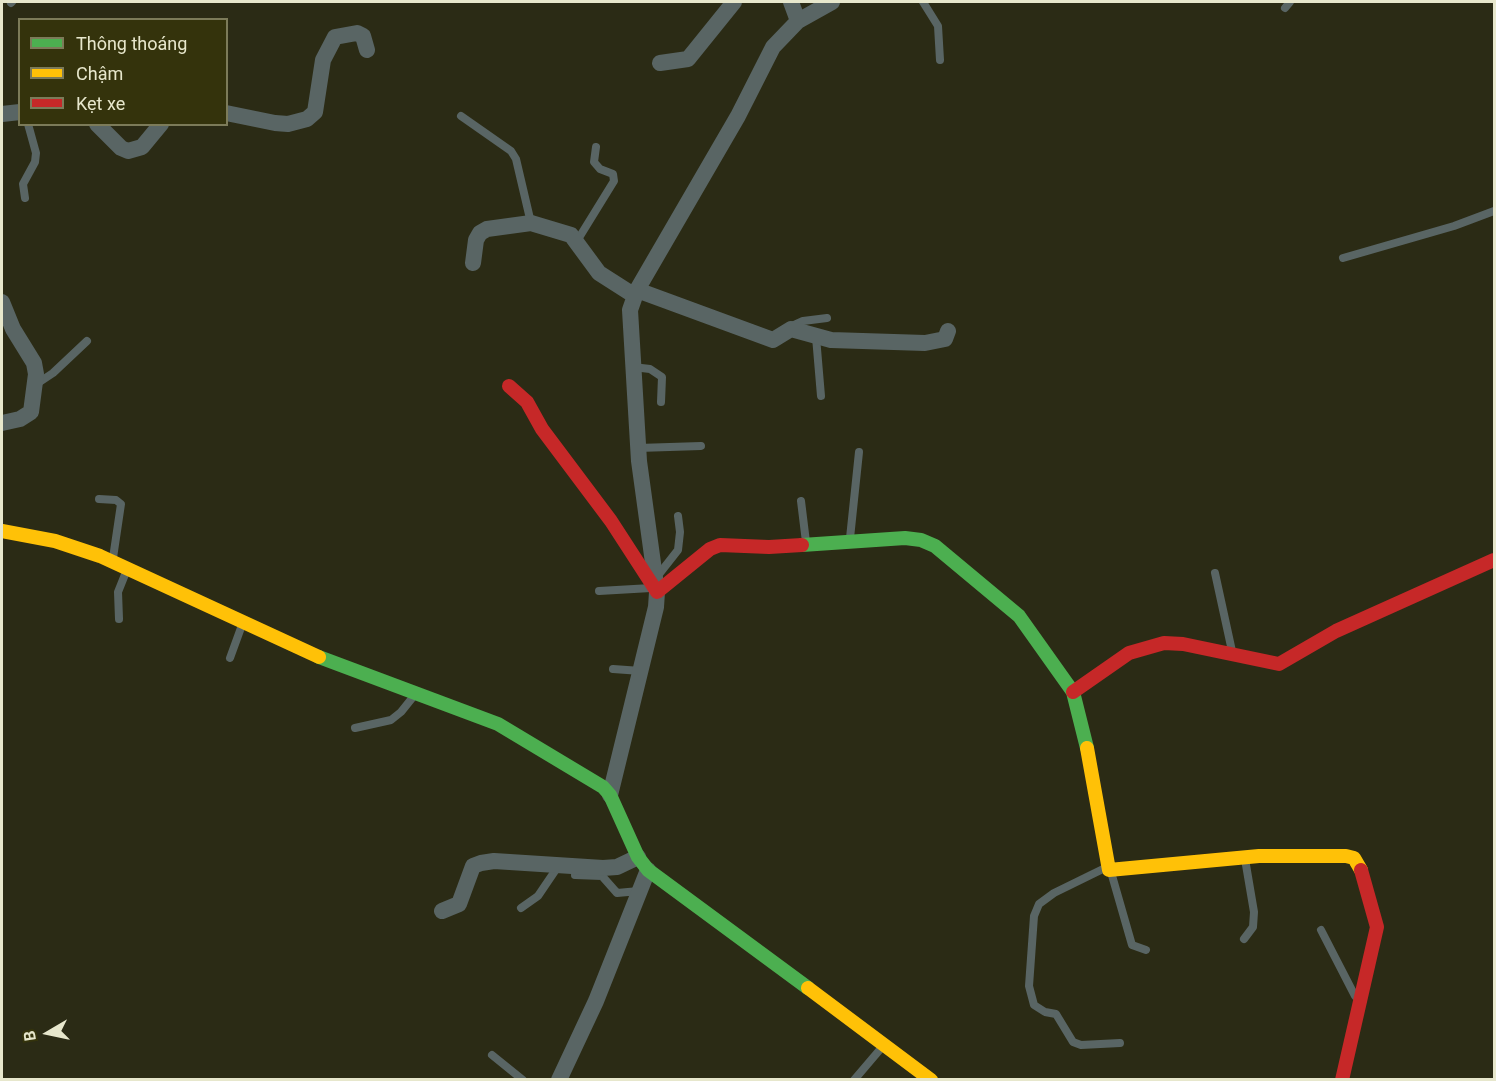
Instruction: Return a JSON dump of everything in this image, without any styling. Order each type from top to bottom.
[{"type":"street","points":[[660,63],[688,59],[734,2]]},
{"type":"street","points":[[791,2],[798,21]]},
{"type":"street","points":[[610,795],[656,607],[656,586],[638,448],[629,326],[636,293],[738,116],[764,62],[784,34],[798,21],[832,2]]},
{"type":"street","points":[[228,113],[275,123],[307,119],[315,112],[323,60],[335,37],[357,33],[363,36],[367,50]]},
{"type":"street","points":[[2,114],[18,112]]},
{"type":"street","points":[[99,126],[121,148],[128,151],[142,147],[159,126]]},
{"type":"street","points":[[473,263],[476,240],[480,233],[487,229],[531,223],[564,231],[577,240],[598,273],[636,293],[768,340],[777,339],[787,331],[796,329],[831,340],[925,343],[945,339],[948,331]]},
{"type":"street","points":[[2,302],[13,329],[34,363],[31,412],[20,419],[2,423]]},
{"type":"street","points":[[509,386],[520,393],[527,402],[542,429],[656,586]]},
{"type":"street","points":[[2,531],[55,541],[112,561],[332,663],[512,730],[603,787],[610,795],[643,863],[885,1043],[931,1080]]},
{"type":"street","points":[[656,586],[710,549],[720,545],[769,548],[905,538],[921,540],[935,546],[1019,616],[1073,692],[1082,721],[1109,869],[1245,857],[1346,855],[1354,858],[1359,864],[1377,927],[1342,1080]]},
{"type":"street","points":[[1073,692],[1129,653],[1147,646],[1183,644],[1279,664],[1290,660],[1336,632],[1494,560]]},
{"type":"street","points":[[442,911],[459,904],[473,866],[481,863],[494,861],[617,867],[643,863]]},
{"type":"street","points":[[559,1080],[596,1001],[639,891],[643,863]]},
{"type":"lane","points":[[923,2],[938,26],[940,60]]},
{"type":"lane","points":[[461,116],[511,151],[516,159],[531,223]]},
{"type":"lane","points":[[25,198],[23,184],[35,162],[36,153],[29,126]]},
{"type":"lane","points":[[577,240],[614,181],[613,174],[600,169],[594,162],[596,147]]},
{"type":"lane","points":[[1343,258],[1454,226],[1494,211]]},
{"type":"lane","points":[[787,331],[803,321],[827,318]]},
{"type":"lane","points":[[816,337],[821,396]]},
{"type":"lane","points":[[33,386],[54,373],[87,341]]},
{"type":"lane","points":[[632,367],[650,369],[662,377],[661,402]]},
{"type":"lane","points":[[638,448],[701,446]]},
{"type":"lane","points":[[850,542],[859,452]]},
{"type":"lane","points":[[99,499],[116,500],[121,504],[112,561]]},
{"type":"lane","points":[[801,501],[806,545]]},
{"type":"lane","points":[[598,591],[656,586],[678,550],[680,532],[678,516]]},
{"type":"lane","points":[[119,619],[118,592],[128,568]]},
{"type":"lane","points":[[1215,573],[1233,655]]},
{"type":"lane","points":[[230,658],[243,622]]},
{"type":"lane","points":[[613,669],[641,671]]},
{"type":"lane","points":[[355,728],[391,720],[416,694]]},
{"type":"lane","points":[[1244,939],[1253,927],[1254,912],[1245,857]]},
{"type":"lane","points":[[521,908],[538,896],[559,865]]},
{"type":"lane","points":[[1120,1043],[1081,1045],[1073,1042],[1056,1014],[1045,1012],[1034,1005],[1029,986],[1034,916],[1039,904],[1054,893],[1109,869],[1132,945],[1146,950]]},
{"type":"lane","points":[[575,875],[602,876],[617,893],[639,891]]},
{"type":"lane","points":[[1321,930],[1360,1006]]},
{"type":"lane","points":[[854,1080],[885,1043]]},
{"type":"lane","points":[[492,1055],[523,1080]]},
{"type":"traffic: fast","points":[[802,545],[905,538],[921,540],[935,546],[1019,616],[1073,692],[1087,748]]},
{"type":"traffic: fast","points":[[319,657],[498,724],[603,787],[610,795],[638,857],[648,870],[808,988]]},
{"type":"traffic: slow","points":[[2,531],[55,541],[100,556],[319,657]]},
{"type":"traffic: slow","points":[[1087,748],[1109,870],[1259,856],[1346,856],[1354,858],[1361,870]]},
{"type":"traffic: slow","points":[[808,988],[931,1080]]},
{"type":"traffic: jam","points":[[509,386],[527,402],[542,429],[611,521],[657,592],[710,549],[720,545],[769,547],[802,545]]},
{"type":"traffic: jam","points":[[1073,692],[1129,653],[1164,643],[1183,644],[1279,664],[1336,631],[1494,560]]},
{"type":"traffic: jam","points":[[1342,1080],[1377,927],[1361,870]]}]
